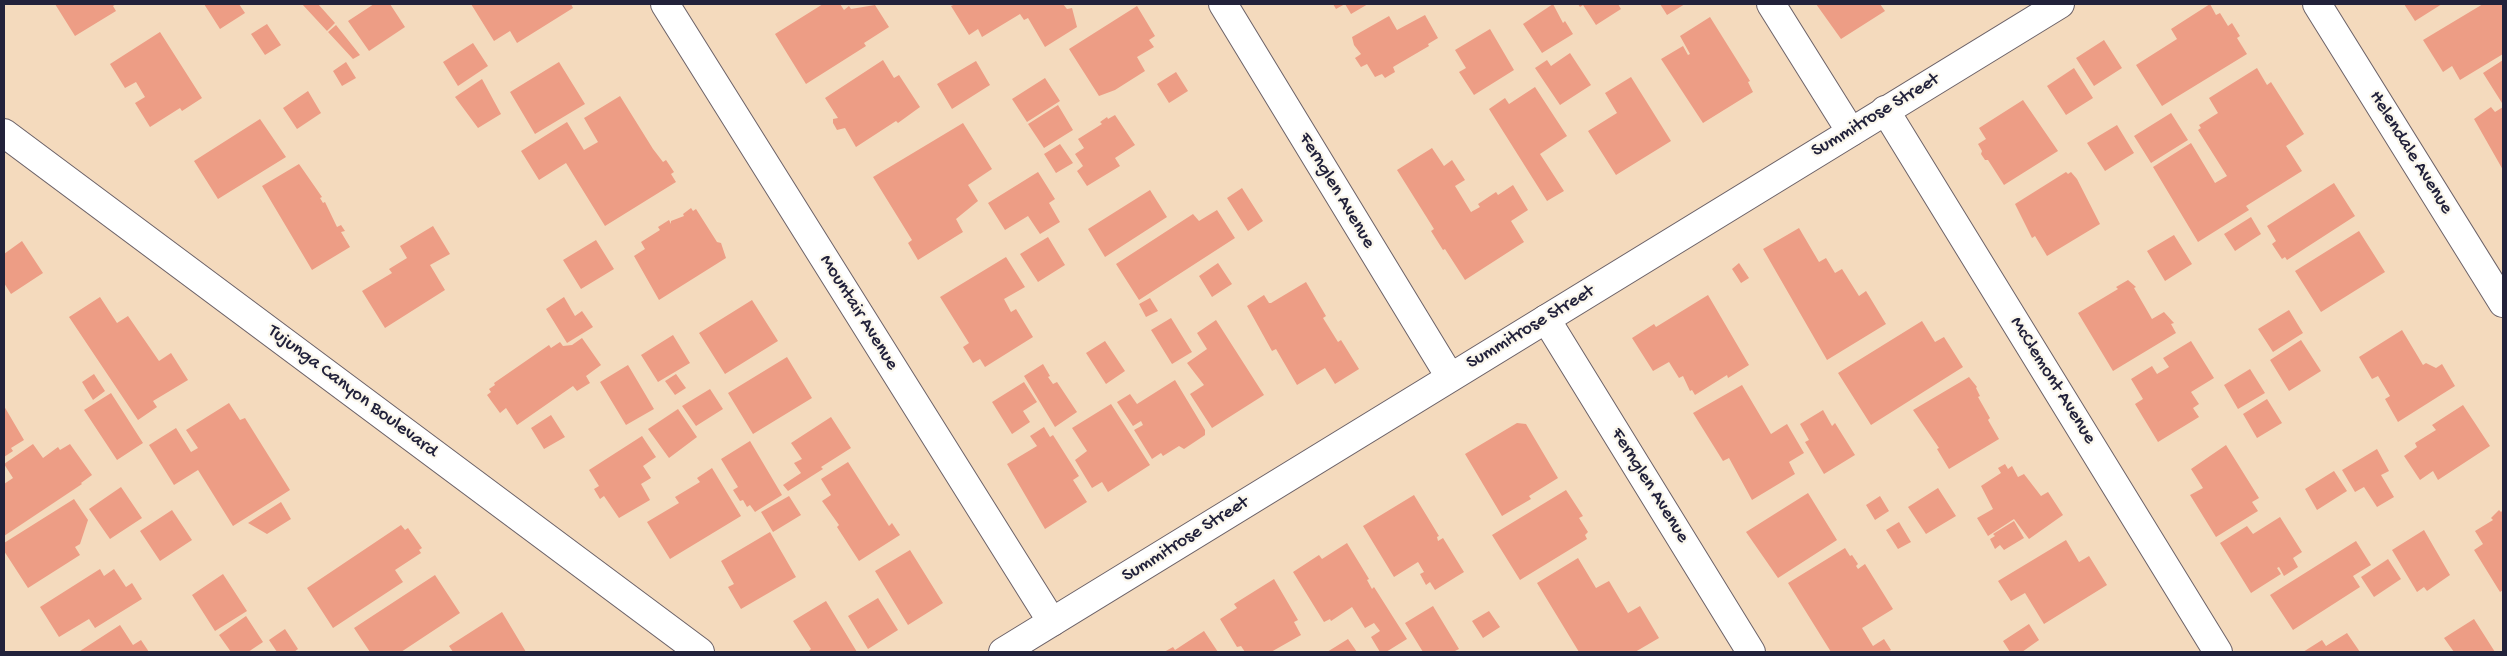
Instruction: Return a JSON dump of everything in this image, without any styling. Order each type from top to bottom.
[{"type":"street","name":"Mountair Avenue","points":[[665,4],[1052,622]]},
{"type":"street","name":"Fernglen Avenue","points":[[1223,4],[1450,377]]},
{"type":"street","points":[[1771,4],[1851,132]]},
{"type":"street","name":"Summitrose Street","points":[[1003,652],[2060,4]]},
{"type":"street","name":"Helendale Avenue","points":[[2317,4],[2503,303]]},
{"type":"street","name":"McClemont Avenue","points":[[1885,110],[2218,652]]},
{"type":"street","name":"Tujunga Canyon Boulevard","points":[[4,133],[700,652]]},
{"type":"street","name":"Fernglen Avenue","points":[[1546,319],[1751,652]]},
{"type":"building","points":[[55,4],[116,4],[113,6],[116,11],[75,36]]},
{"type":"building","points":[[204,4],[239,4],[245,13],[220,29]]},
{"type":"building","points":[[302,4],[318,4],[335,23],[327,31]]},
{"type":"building","points":[[374,4],[390,4],[405,27],[369,51],[348,21]]},
{"type":"building","points":[[471,4],[571,4],[573,8],[517,43],[510,31],[494,41]]},
{"type":"building","points":[[823,4],[840,4],[844,10],[849,6],[851,9],[875,5],[889,27],[864,43],[866,46],[806,84],[775,34]]},
{"type":"building","points":[[956,4],[1063,4],[1067,9],[1072,8],[1077,27],[1045,47],[1028,18],[1024,20],[1020,14],[982,37],[978,29],[969,35],[951,6]]},
{"type":"building","points":[[1333,4],[1345,4],[1336,9]]},
{"type":"building","points":[[1345,4],[1368,4],[1351,14]]},
{"type":"building","points":[[1553,4],[1563,23],[1565,21],[1573,34],[1542,53],[1523,24]]},
{"type":"building","points":[[1578,4],[1618,4],[1621,9],[1596,25],[1583,5],[1580,7]]},
{"type":"building","points":[[1660,4],[1685,4],[1667,15]]},
{"type":"building","points":[[1816,4],[1880,4],[1885,11],[1841,39]]},
{"type":"building","points":[[2210,4],[2216,15],[2220,13],[2228,26],[2232,23],[2240,36],[2237,38],[2247,54],[2162,106],[2136,65],[2177,39],[2171,29]]},
{"type":"building","points":[[2404,4],[2442,4],[2415,21]]},
{"type":"building","points":[[2483,4],[2503,4],[2503,54],[2460,80],[2452,66],[2443,72],[2423,40]]},
{"type":"building","points":[[1137,6],[1155,36],[1149,40],[1154,47],[1137,57],[1145,71],[1115,90],[1099,96],[1069,49]]},
{"type":"building","points":[[1425,15],[1438,38],[1428,44],[1429,46],[1393,67],[1395,72],[1385,78],[1382,74],[1375,77],[1367,64],[1361,67],[1355,58],[1361,54],[1354,45],[1352,37],[1389,16],[1397,30]]},
{"type":"building","points":[[1710,17],[1750,81],[1748,82],[1753,92],[1703,123],[1661,59],[1683,46],[1688,55],[1690,54],[1680,36]]},
{"type":"building","points":[[267,24],[281,45],[265,55],[251,34]]},
{"type":"building","points":[[336,25],[360,55],[353,59],[328,32]]},
{"type":"building","points":[[1490,29],[1514,70],[1474,95],[1459,72],[1466,68],[1455,50]]},
{"type":"building","points":[[160,32],[202,98],[182,111],[180,108],[150,127],[135,103],[145,97],[136,82],[125,88],[110,64]]},
{"type":"building","points":[[2104,40],[2122,68],[2094,86],[2076,58]]},
{"type":"building","points":[[473,43],[488,66],[458,86],[443,62]]},
{"type":"building","points":[[1570,53],[1591,85],[1560,105],[1535,68],[1547,60],[1551,66]]},
{"type":"building","points":[[883,60],[894,78],[899,75],[920,107],[898,123],[896,121],[856,147],[845,128],[837,130],[833,119],[838,118],[825,98]]},
{"type":"building","points":[[2503,60],[2503,102],[2502,103],[2483,73]]},
{"type":"building","points":[[976,61],[990,85],[952,109],[937,84]]},
{"type":"building","points":[[346,62],[356,78],[342,86],[333,71]]},
{"type":"building","points":[[559,62],[585,104],[535,134],[510,92]]},
{"type":"building","points":[[2074,68],[2093,98],[2066,115],[2047,86]]},
{"type":"building","points":[[2257,68],[2267,85],[2271,82],[2304,134],[2286,146],[2302,171],[2246,206],[2249,210],[2198,242],[2153,167],[2191,143],[2215,183],[2227,176],[2198,130],[2201,128],[2199,125],[2218,113],[2209,98]]},
{"type":"building","points":[[1176,72],[1188,91],[1169,103],[1157,84]]},
{"type":"building","points":[[1631,77],[1671,141],[1616,175],[1588,131],[1617,113],[1605,93]]},
{"type":"building","points":[[1045,78],[1060,101],[1027,122],[1012,99]]},
{"type":"building","points":[[482,79],[501,114],[478,128],[455,97]]},
{"type":"building","points":[[1535,87],[1567,136],[1540,154],[1564,191],[1547,201],[1489,109],[1505,98],[1509,104]]},
{"type":"building","points":[[308,91],[321,113],[297,129],[283,108]]},
{"type":"building","points":[[620,96],[653,149],[663,162],[666,160],[674,172],[671,174],[676,182],[605,226],[566,163],[539,180],[521,151],[567,122],[584,150],[598,142],[584,118]]},
{"type":"building","points":[[2023,100],[2058,151],[2004,185],[1988,160],[1985,160],[1981,154],[1982,151],[1978,144],[1986,139],[1979,128]]},
{"type":"building","points":[[1058,105],[1073,130],[1044,148],[1028,124]]},
{"type":"building","points":[[2491,107],[2495,112],[2503,107],[2503,170],[2474,119]]},
{"type":"building","points":[[2171,113],[2188,140],[2151,163],[2134,136]]},
{"type":"building","points":[[1115,115],[1135,145],[1115,158],[1120,166],[1087,186],[1077,171],[1083,166],[1075,154],[1084,148],[1078,139],[1102,124],[1100,122],[1107,117],[1108,119]]},
{"type":"building","points":[[260,119],[286,157],[218,199],[194,161]]},
{"type":"building","points":[[963,123],[992,169],[968,185],[978,201],[956,219],[963,232],[918,260],[908,243],[912,240],[873,177]]},
{"type":"building","points":[[2117,125],[2134,153],[2105,171],[2087,143]]},
{"type":"building","points":[[1060,144],[1073,163],[1056,173],[1044,154]]},
{"type":"building","points":[[1432,148],[1444,166],[1452,160],[1465,180],[1455,186],[1471,212],[1480,207],[1478,204],[1496,192],[1498,195],[1513,185],[1528,210],[1511,221],[1524,242],[1465,280],[1431,231],[1434,229],[1397,170]]},
{"type":"building","points":[[299,164],[322,197],[320,198],[323,203],[325,202],[337,227],[341,225],[345,231],[341,232],[350,247],[312,270],[262,186]]},
{"type":"building","points":[[1038,172],[1055,199],[1049,203],[1060,222],[1040,234],[1028,216],[1005,230],[988,203]]},
{"type":"building","points":[[2066,172],[2068,174],[2071,172],[2077,179],[2100,224],[2047,256],[2035,236],[2032,238],[2015,204]]},
{"type":"building","points":[[2334,183],[2355,216],[2287,260],[2285,257],[2282,259],[2272,244],[2276,241],[2267,226]]},
{"type":"building","points":[[1242,188],[1263,221],[1248,231],[1227,198]]},
{"type":"building","points":[[1150,190],[1167,217],[1105,257],[1088,229]]},
{"type":"building","points":[[691,208],[693,211],[696,209],[717,242],[721,243],[726,258],[659,300],[634,256],[645,249],[641,242],[660,230],[658,227],[669,220],[671,224],[671,221],[684,216],[683,214]]},
{"type":"building","points":[[1217,210],[1235,238],[1139,300],[1116,264],[1193,214],[1199,221]]},
{"type":"building","points":[[2251,217],[2261,234],[2235,251],[2224,234]]},
{"type":"building","points":[[433,226],[450,254],[430,265],[445,290],[385,328],[362,291],[392,273],[389,269],[407,258],[400,246]]},
{"type":"building","points":[[1799,228],[1819,262],[1826,258],[1835,273],[1842,269],[1859,296],[1866,291],[1886,324],[1827,360],[1763,249]]},
{"type":"building","points":[[2359,231],[2385,272],[2321,312],[2295,271]]},
{"type":"building","points":[[2174,235],[2192,264],[2165,281],[2147,251]]},
{"type":"building","points":[[1048,237],[1065,265],[1038,282],[1020,254]]},
{"type":"building","points":[[596,240],[614,269],[581,289],[563,260]]},
{"type":"building","points":[[22,241],[43,273],[11,294],[4,283],[4,254]]},
{"type":"building","points":[[1006,257],[1025,287],[1004,299],[1011,312],[1016,309],[1033,337],[985,367],[980,359],[973,363],[963,347],[969,343],[940,297]]},
{"type":"building","points":[[1218,263],[1232,284],[1212,297],[1199,276]]},
{"type":"building","points":[[1739,263],[1749,278],[1741,283],[1732,269]]},
{"type":"building","points":[[2128,280],[2136,287],[2134,288],[2152,319],[2164,312],[2174,323],[2171,324],[2176,333],[2113,371],[2078,313],[2118,289],[2116,287]]},
{"type":"building","points":[[1306,282],[1326,316],[1323,318],[1338,342],[1341,340],[1359,369],[1335,384],[1325,368],[1297,385],[1276,349],[1272,351],[1247,306],[1264,295],[1269,303],[1271,303]]},
{"type":"building","points":[[1708,295],[1749,365],[1728,378],[1727,375],[1695,395],[1692,390],[1690,391],[1683,376],[1679,378],[1669,362],[1653,371],[1632,338],[1654,324],[1656,327]]},
{"type":"building","points":[[100,297],[117,323],[128,316],[159,361],[171,353],[188,380],[153,401],[157,407],[138,420],[69,317]]},
{"type":"building","points":[[564,297],[575,316],[582,311],[593,327],[567,343],[546,309]]},
{"type":"building","points":[[1150,298],[1158,311],[1146,317],[1139,304]]},
{"type":"building","points":[[752,300],[778,341],[725,374],[699,333]]},
{"type":"building","points":[[2289,310],[2303,333],[2273,352],[2258,329]]},
{"type":"building","points":[[1171,318],[1192,352],[1172,364],[1151,330]]},
{"type":"building","points":[[1216,320],[1264,395],[1212,428],[1190,394],[1204,385],[1187,363],[1207,349],[1197,333]]},
{"type":"building","points":[[1922,321],[1935,342],[1944,337],[1963,367],[1871,425],[1838,373]]},
{"type":"building","points":[[2402,330],[2423,365],[2426,363],[2436,368],[2442,364],[2455,386],[2398,422],[2385,399],[2390,396],[2378,376],[2372,379],[2359,357]]},
{"type":"building","points":[[673,335],[690,363],[658,382],[641,355]]},
{"type":"building","points":[[582,338],[601,365],[586,376],[590,383],[577,391],[573,386],[517,425],[506,408],[500,413],[487,395],[491,392],[489,389],[495,385],[494,383],[549,345],[551,348],[560,342],[563,346],[572,345]]},
{"type":"building","points":[[2301,340],[2321,371],[2289,391],[2270,360]]},
{"type":"building","points":[[1105,341],[1125,371],[1106,384],[1086,353]]},
{"type":"building","points":[[2191,341],[2214,378],[2191,392],[2199,404],[2193,408],[2199,417],[2158,442],[2135,404],[2143,399],[2131,379],[2152,366],[2157,374],[2169,367],[2163,358]]},
{"type":"building","points":[[787,357],[812,398],[753,434],[728,393]]},
{"type":"building","points":[[1043,364],[1050,376],[1048,377],[1053,384],[1057,382],[1077,412],[1055,427],[1024,376]]},
{"type":"building","points":[[628,365],[654,409],[626,425],[600,382]]},
{"type":"building","points":[[2250,369],[2265,393],[2238,409],[2224,385]]},
{"type":"building","points":[[94,374],[105,391],[93,400],[82,382]]},
{"type":"building","points":[[676,374],[686,388],[675,395],[665,381]]},
{"type":"building","points":[[1969,377],[1977,387],[1980,396],[1978,397],[1999,439],[1949,469],[1937,449],[1939,448],[1913,410]]},
{"type":"building","points":[[1175,380],[1205,430],[1205,435],[1184,449],[1179,446],[1163,456],[1161,453],[1152,459],[1134,430],[1143,425],[1141,421],[1133,426],[1117,402],[1130,394],[1137,404]]},
{"type":"building","points":[[1024,382],[1037,402],[1023,411],[1030,422],[1012,434],[992,402]]},
{"type":"building","points":[[1742,385],[1771,434],[1787,424],[1804,453],[1789,462],[1795,474],[1752,500],[1729,458],[1723,461],[1693,413]]},
{"type":"building","points":[[710,389],[723,409],[696,426],[682,406]]},
{"type":"building","points":[[111,393],[143,443],[117,460],[84,410]]},
{"type":"building","points":[[2267,399],[2282,423],[2257,438],[2243,414]]},
{"type":"building","points":[[229,403],[240,420],[245,418],[290,490],[233,526],[198,470],[174,485],[149,445],[176,428],[191,452],[198,448],[186,430]]},
{"type":"building","points":[[1111,404],[1150,465],[1108,492],[1102,482],[1092,488],[1075,460],[1087,451],[1072,428]]},
{"type":"building","points":[[2463,405],[2490,446],[2438,480],[2433,471],[2420,480],[2404,456],[2417,447],[2415,443],[2436,430],[2432,425]]},
{"type":"building","points":[[4,406],[24,440],[11,448],[13,451],[4,457]]},
{"type":"building","points":[[678,409],[697,437],[669,458],[648,429]]},
{"type":"building","points":[[1823,410],[1832,426],[1835,423],[1855,455],[1824,474],[1805,442],[1809,440],[1800,424]]},
{"type":"building","points":[[551,415],[565,437],[544,449],[531,428]]},
{"type":"building","points":[[831,417],[851,448],[821,467],[823,469],[788,491],[783,485],[801,473],[794,463],[802,459],[791,443]]},
{"type":"building","points":[[1517,423],[1526,424],[1558,478],[1529,496],[1531,499],[1502,516],[1465,454]]},
{"type":"building","points":[[1044,427],[1050,437],[1053,435],[1079,476],[1073,480],[1087,502],[1045,529],[1007,464],[1037,446],[1030,436]]},
{"type":"building","points":[[642,436],[656,457],[643,466],[651,478],[641,484],[650,500],[619,518],[604,496],[600,499],[594,489],[599,486],[589,470]]},
{"type":"building","points":[[750,441],[782,495],[755,512],[750,505],[747,507],[743,500],[740,501],[733,490],[738,487],[721,459]]},
{"type":"building","points":[[33,444],[43,458],[58,447],[60,450],[70,444],[92,475],[82,484],[4,536],[4,484],[13,478],[4,464]]},
{"type":"building","points":[[2226,445],[2259,498],[2252,502],[2258,511],[2216,537],[2190,495],[2203,488],[2191,469]]},
{"type":"building","points":[[2377,449],[2389,471],[2381,475],[2394,497],[2377,507],[2364,487],[2355,492],[2342,470]]},
{"type":"building","points":[[848,462],[889,526],[892,523],[900,535],[859,561],[837,527],[839,525],[822,501],[831,495],[821,479]]},
{"type":"building","points":[[2005,464],[2008,469],[2012,466],[2018,477],[2024,474],[2041,496],[2048,492],[2063,515],[2029,539],[2014,519],[1988,536],[1977,518],[1993,509],[1981,486],[2001,473],[1998,468]]},
{"type":"building","points":[[712,468],[741,516],[670,559],[647,522],[679,503],[675,497],[700,482],[697,478]]},
{"type":"building","points":[[2334,471],[2347,491],[2317,510],[2305,489]]},
{"type":"building","points":[[121,487],[142,518],[110,539],[89,509]]},
{"type":"building","points":[[1938,488],[1956,516],[1926,534],[1908,507]]},
{"type":"building","points":[[1566,490],[1583,516],[1579,518],[1588,532],[1585,535],[1587,539],[1520,580],[1492,535]]},
{"type":"building","points":[[1808,493],[1837,540],[1778,578],[1746,532]]},
{"type":"building","points":[[1414,495],[1439,536],[1437,537],[1438,541],[1443,538],[1464,572],[1435,590],[1430,582],[1426,585],[1420,574],[1424,572],[1418,562],[1394,577],[1363,526]]},
{"type":"building","points":[[789,496],[801,515],[773,532],[761,512]]},
{"type":"building","points":[[1880,496],[1889,511],[1875,520],[1866,505]]},
{"type":"building","points":[[74,499],[88,520],[80,544],[75,547],[80,555],[28,588],[4,551],[4,543]]},
{"type":"building","points":[[281,502],[291,519],[267,534],[248,523]]},
{"type":"building","points":[[172,510],[192,540],[160,561],[140,531]]},
{"type":"building","points":[[2499,510],[2501,512],[2503,510],[2503,590],[2500,592],[2474,550],[2483,544],[2475,531],[2493,520],[2491,518]]},
{"type":"building","points":[[2280,517],[2302,552],[2293,558],[2298,567],[2284,576],[2279,567],[2277,568],[2281,574],[2251,593],[2220,543],[2247,526],[2253,534]]},
{"type":"building","points":[[2014,521],[2024,538],[2004,550],[2000,545],[1995,549],[1990,539],[1995,536],[1993,534]]},
{"type":"building","points":[[1899,522],[1911,542],[1898,549],[1886,530]]},
{"type":"building","points":[[401,525],[405,530],[408,528],[422,548],[419,550],[421,553],[395,570],[403,582],[333,628],[307,588]]},
{"type":"building","points":[[2424,530],[2450,575],[2427,591],[2424,587],[2417,592],[2392,550]]},
{"type":"building","points":[[770,532],[796,577],[741,609],[728,587],[734,584],[721,561]]},
{"type":"building","points":[[2066,540],[2079,562],[2089,556],[2107,585],[2044,624],[2025,593],[2011,601],[1998,581]]},
{"type":"building","points":[[2356,541],[2371,565],[2353,576],[2360,587],[2293,630],[2270,595]]},
{"type":"building","points":[[1347,543],[1369,579],[1367,580],[1372,589],[1374,587],[1407,639],[1386,652],[1380,652],[1371,637],[1380,631],[1374,623],[1365,628],[1352,607],[1331,621],[1330,619],[1324,622],[1293,572],[1319,555],[1322,559]]},
{"type":"building","points":[[1845,548],[1858,564],[1856,566],[1858,569],[1865,564],[1893,609],[1862,628],[1873,646],[1884,639],[1891,650],[1888,652],[1831,652],[1788,583]]},
{"type":"building","points":[[910,550],[943,603],[908,625],[875,571]]},
{"type":"building","points":[[1578,558],[1596,588],[1609,581],[1628,613],[1640,606],[1659,638],[1635,652],[1579,652],[1537,583]]},
{"type":"building","points":[[2388,559],[2401,579],[2374,597],[2361,577]]},
{"type":"building","points":[[100,569],[104,576],[114,569],[126,587],[132,583],[142,599],[95,628],[89,619],[59,637],[40,607]]},
{"type":"building","points":[[223,574],[247,611],[215,631],[192,595]]},
{"type":"building","points":[[435,575],[460,613],[401,652],[370,652],[354,628]]},
{"type":"building","points":[[1274,579],[1298,620],[1294,622],[1301,635],[1271,652],[1245,652],[1241,646],[1237,647],[1220,619],[1237,608],[1234,604]]},
{"type":"building","points":[[878,598],[898,630],[868,649],[848,616]]},
{"type":"building","points":[[826,601],[857,652],[809,651],[811,649],[793,621]]},
{"type":"building","points":[[1433,606],[1459,649],[1453,652],[1423,652],[1405,623]]},
{"type":"building","points":[[1489,611],[1500,627],[1483,638],[1472,621]]},
{"type":"building","points":[[502,612],[526,652],[453,652],[449,646]]},
{"type":"building","points":[[246,616],[263,642],[248,652],[231,652],[219,635]]},
{"type":"building","points":[[2474,619],[2495,652],[2454,652],[2444,638]]},
{"type":"building","points":[[2029,624],[2039,640],[2022,652],[2010,652],[2003,641]]},
{"type":"building","points":[[120,625],[133,645],[141,640],[149,652],[80,651]]},
{"type":"building","points":[[285,629],[298,649],[294,652],[277,652],[269,640]]},
{"type":"building","points":[[1204,631],[1218,652],[1164,652],[1173,647],[1175,650]]},
{"type":"building","points":[[2347,633],[2360,652],[2303,652],[2322,640],[2326,646]]},
{"type":"building","points":[[1348,639],[1357,652],[1327,652]]}]
